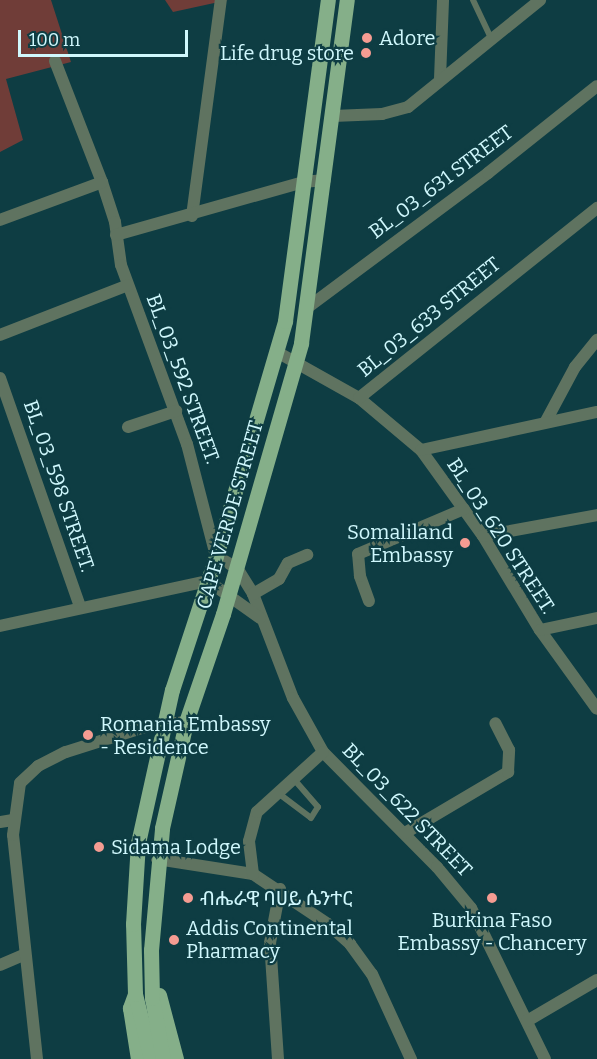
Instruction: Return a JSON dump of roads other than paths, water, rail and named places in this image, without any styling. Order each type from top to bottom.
[{"type":"main road","name":"CAPE VERDE STREET","points":[[150,1058],[142,1014],[135,994],[136,864],[163,722],[278,352],[289,299],[328,0]]},
{"type":"main road","name":"CAPE VERDE STREET","points":[[150,1058],[159,1038],[152,979],[158,859],[186,722],[237,568],[297,360],[307,308],[347,0]]},
{"type":"main road","points":[[152,979],[162,1002],[176,1059]]},
{"type":"main road","points":[[135,994],[130,1008],[150,1058]]},
{"type":"street","points":[[192,216],[221,0]]},
{"type":"street","points":[[440,79],[443,0]]},
{"type":"street","points":[[333,116],[397,112],[417,101],[440,79],[540,0]]},
{"type":"street","name":"BL_03_592 STREET.","points":[[55,61],[102,182],[128,285],[196,470],[216,556]]},
{"type":"street","name":"BL_03_631 STREET","points":[[307,308],[488,173],[597,86]]},
{"type":"street","points":[[116,236],[192,216],[303,182],[324,180]]},
{"type":"street","points":[[0,220],[102,182]]},
{"type":"street","name":"BL_03_633 STREET","points":[[278,352],[297,360],[359,398],[597,208]]},
{"type":"street","points":[[0,335],[128,285]]},
{"type":"street","points":[[546,422],[575,367],[597,340]]},
{"type":"street","name":"BL_03_598 STREET.","points":[[0,378],[80,606]]},
{"type":"street","name":"BL_03_620 STREET.","points":[[359,398],[421,450],[483,536],[540,630],[597,709]]},
{"type":"street","points":[[128,428],[176,411]]},
{"type":"street","points":[[421,450],[597,412]]},
{"type":"street","points":[[369,600],[358,568],[358,554],[464,510]]},
{"type":"street","points":[[483,536],[597,515]]},
{"type":"street","points":[[253,594],[279,579],[288,563],[307,555]]},
{"type":"street","points":[[216,556],[237,568]]},
{"type":"street","name":"BL_03_622 STREET","points":[[237,568],[253,594],[260,618],[293,698],[323,752],[405,833],[471,908],[545,1059]]},
{"type":"street","points":[[0,626],[80,606],[208,581],[260,618]]},
{"type":"street","points":[[540,630],[597,618]]},
{"type":"street","points":[[37,1059],[6,821],[20,783],[38,766],[66,752],[163,722],[186,722]]},
{"type":"street","points":[[405,833],[508,772],[509,750],[495,723]]},
{"type":"street","points":[[253,874],[249,841],[257,812],[323,752]]},
{"type":"street","points":[[158,859],[253,874],[280,889],[350,944],[372,974],[411,1059]]},
{"type":"street","points":[[278,1059],[269,974],[271,928],[280,889]]},
{"type":"street","points":[[0,965],[24,955]]},
{"type":"street","points":[[527,1021],[597,980]]},
{"type":"lane","points":[[473,0],[491,38]]},
{"type":"lane","points":[[278,792],[311,818],[318,807],[294,778]]},
{"type":"place","name":"Adore","points":[[367,38]]},
{"type":"place","name":"Life drug store","points":[[366,53]]},
{"type":"place","name":"Somaliland Embassy","points":[[465,543]]},
{"type":"place","name":"Romania Embassy - Residence","points":[[88,735]]},
{"type":"place","name":"Sidama Lodge","points":[[99,847]]},
{"type":"place","name":"ብሔራዊ ባሀይ ሴንተር","points":[[188,898]]},
{"type":"place","name":"Burkina Faso Embassy - Chancery","points":[[492,898]]},
{"type":"place","name":"Addis Continental Pharmacy","points":[[174,940]]}]
